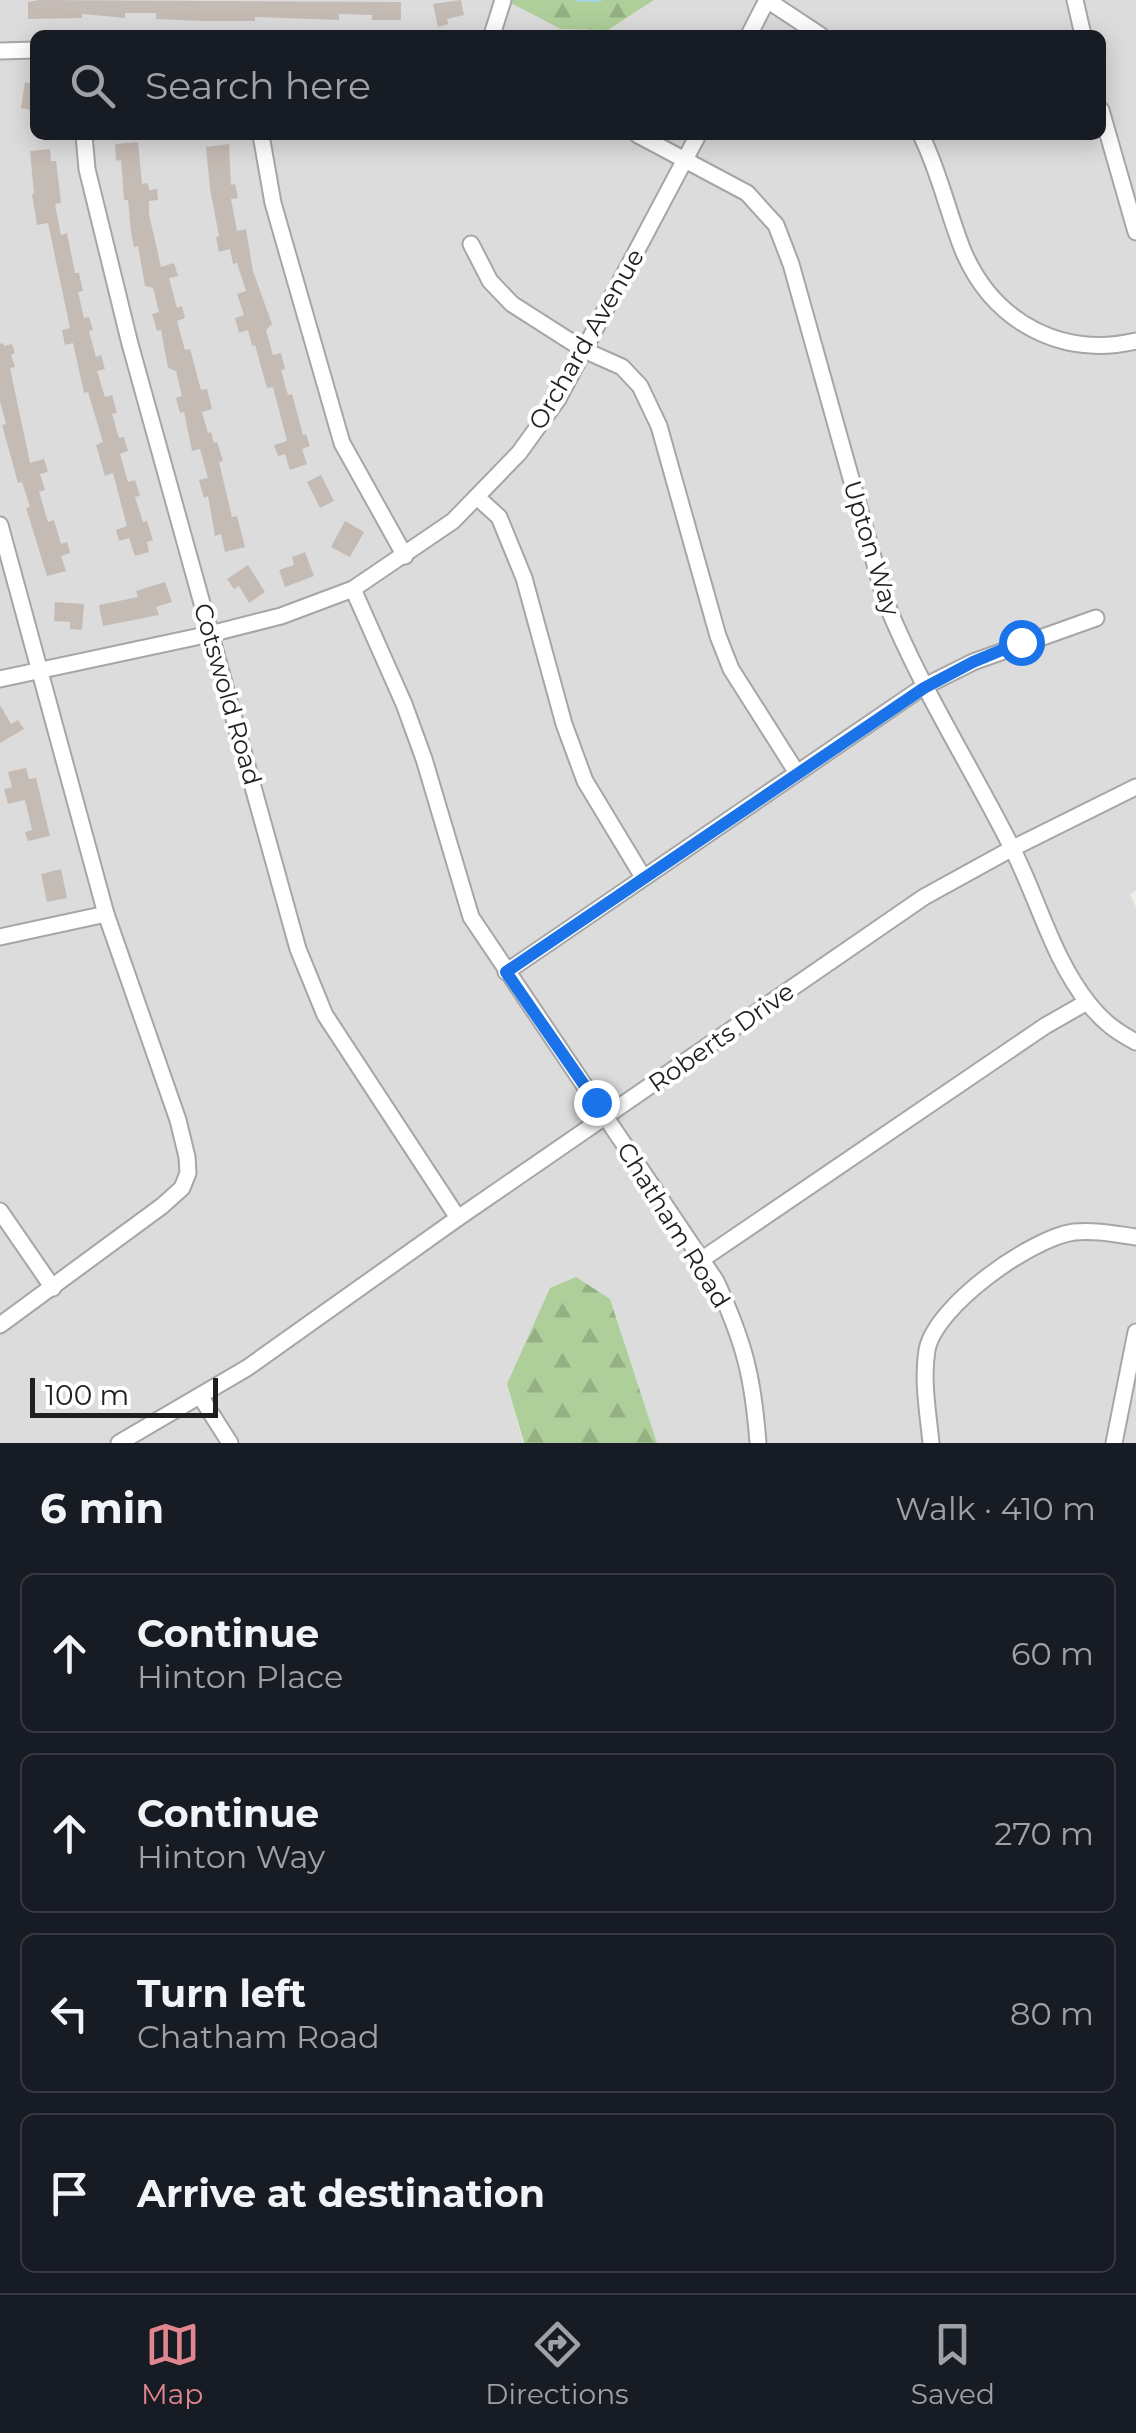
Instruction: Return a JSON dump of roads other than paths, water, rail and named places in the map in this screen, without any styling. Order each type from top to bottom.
[{"type":"street","points":[[494,30],[503,0]]},
{"type":"street","points":[[752,30],[767,0],[812,30]]},
{"type":"street","points":[[1075,0],[1082,30]]},
{"type":"street","points":[[0,51],[30,50]]},
{"type":"street","points":[[1106,127],[1136,232]]},
{"type":"street","name":"Cotswold Road","points":[[85,140],[130,344],[298,949],[325,1015],[458,1218]]},
{"type":"street","points":[[263,140],[273,203],[342,443],[405,556]]},
{"type":"street","name":"Upton Way","points":[[648,140],[747,193],[776,224],[791,264],[885,600],[924,688],[1012,848],[1050,935],[1087,1002],[1111,1028],[1136,1042]]},
{"type":"street","name":"Orchard Avenue","points":[[0,679],[281,616],[353,589],[453,521],[528,440],[558,399],[695,140]]},
{"type":"street","points":[[923,140],[964,253],[982,284],[1008,313],[1044,337],[1077,345],[1111,346],[1136,341]]},
{"type":"street","points":[[471,244],[490,282],[512,304],[584,350],[622,367],[640,386],[659,426],[724,652],[798,772]]},
{"type":"street","points":[[476,497],[499,518],[524,578],[564,724],[585,780],[643,878]]},
{"type":"street","points":[[0,525],[106,914],[178,1120],[188,1173],[182,1188],[162,1206],[0,1326]]},
{"type":"street","name":"Chatham Road","points":[[353,589],[404,704],[471,918],[716,1282],[740,1334],[750,1369],[758,1443]]},
{"type":"street","points":[[506,972],[924,688],[973,662],[1096,618]]},
{"type":"street","name":"Roberts Drive","points":[[120,1443],[247,1368],[924,897],[1136,787]]},
{"type":"street","points":[[0,936],[106,914]]},
{"type":"street","points":[[701,1260],[1045,1026],[1087,1002]]},
{"type":"street","points":[[0,1211],[53,1288]]},
{"type":"street","points":[[931,1443],[926,1380],[928,1348],[935,1328],[970,1291],[1049,1240],[1071,1232],[1099,1231],[1136,1237]]},
{"type":"street","points":[[1114,1443],[1136,1332]]},
{"type":"street","points":[[200,1396],[230,1443]]},
{"type":"waterway","points":[[578,0],[600,0]]}]
